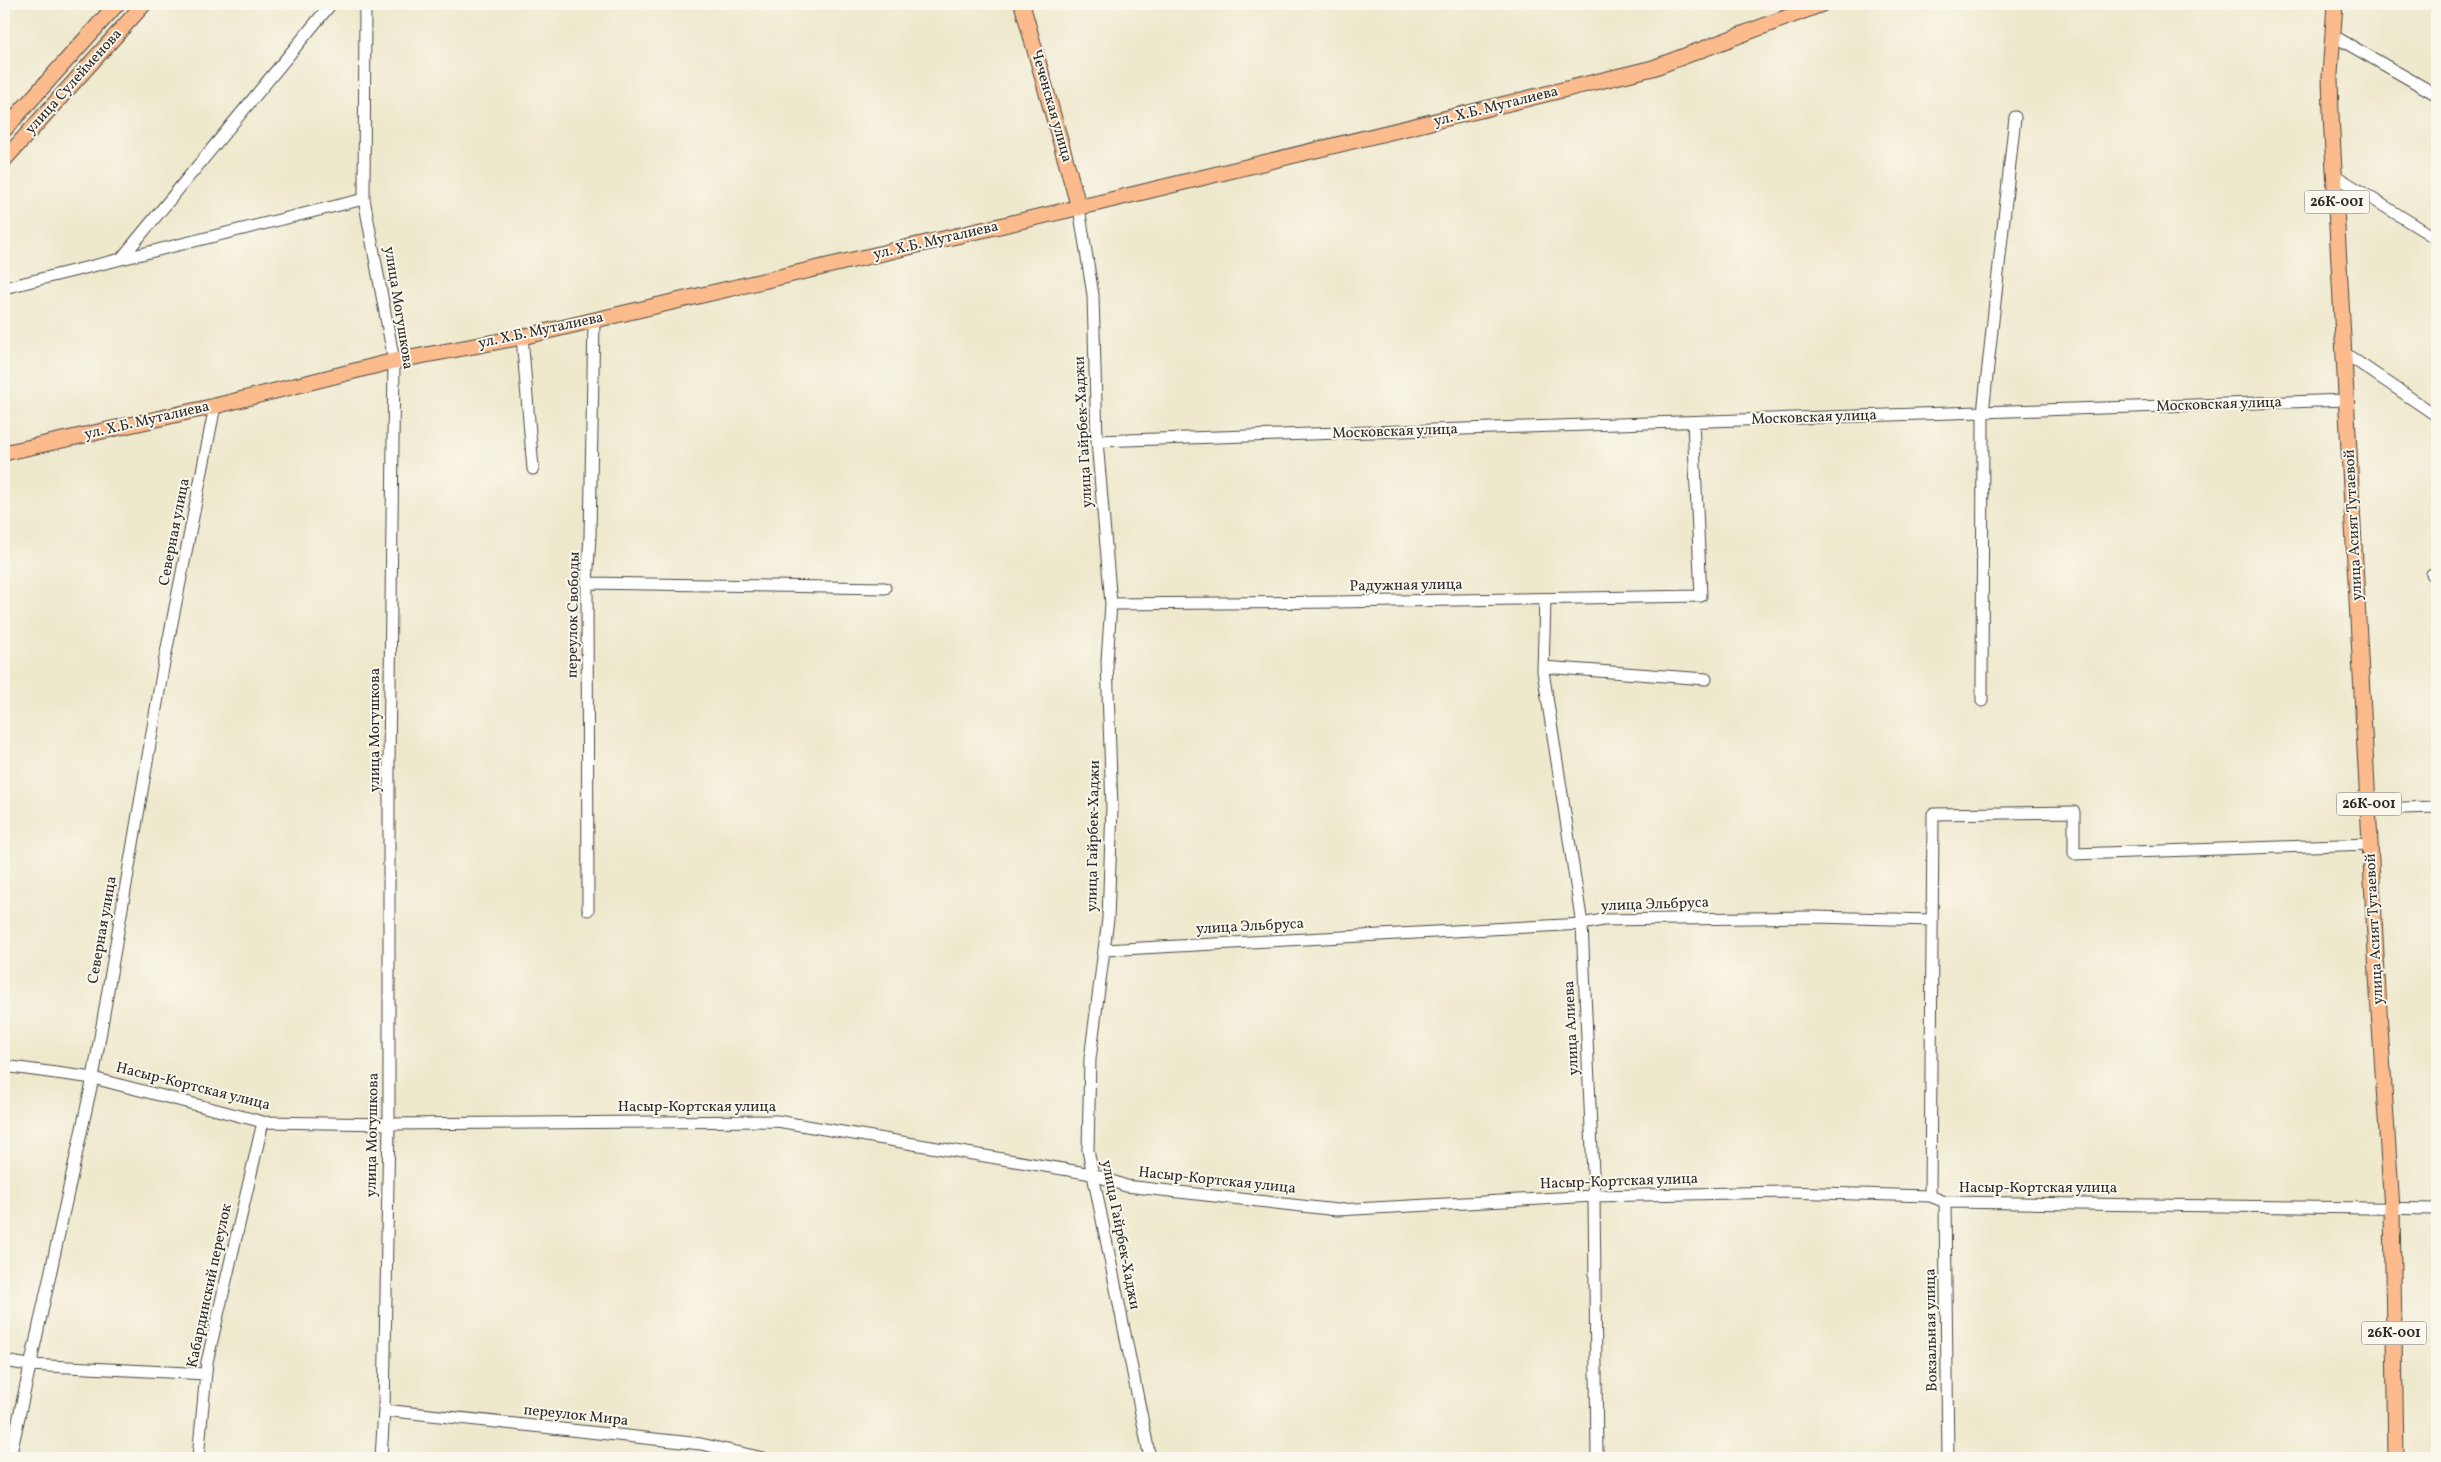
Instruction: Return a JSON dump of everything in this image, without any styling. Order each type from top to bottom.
[{"type":"main road","name":"улица Сулейменова","points":[[4,130],[117,4]]},
{"type":"main road","name":"улица Сулейменова","points":[[4,160],[144,4]]},
{"type":"main road","name":"Чеченская улица","points":[[1022,4],[1079,208]]},
{"type":"main road","name":"ул. Х.Б. Муталиева","points":[[4,453],[216,406],[394,361],[522,337],[1079,208],[1653,68],[1822,4]]},
{"type":"main road","name":"26К-001","points":[[2335,4],[2330,85],[2348,400]]},
{"type":"main road","name":"улица Асият Тутаевой","points":[[2348,400],[2392,1209],[2396,1458]]},
{"type":"street","points":[[121,259],[330,4]]},
{"type":"street","name":"улица Могушкова","points":[[365,4],[364,198],[394,361],[389,1124],[384,1410],[381,1458]]},
{"type":"street","points":[[2332,35],[2437,95]]},
{"type":"street","points":[[1982,701],[1983,413],[2015,117]]},
{"type":"street","points":[[2336,176],[2437,239]]},
{"type":"street","points":[[4,288],[364,198]]},
{"type":"street","name":"улица Гайрбек-Хаджи","points":[[1079,208],[1093,296],[1097,441],[1111,604],[1107,661],[1112,808],[1105,950],[1090,1059],[1088,1150],[1150,1458]]},
{"type":"street","name":"переулок Свободы","points":[[588,910],[587,583],[590,536],[594,319]]},
{"type":"street","points":[[522,337],[533,469]]},
{"type":"street","points":[[2346,354],[2437,416]]},
{"type":"street","name":"Московская улица","points":[[1097,441],[2348,400]]},
{"type":"street","name":"Северная улица","points":[[10,1458],[93,1078],[162,668],[216,406]]},
{"type":"street","name":"Радужная улица","points":[[1111,604],[1701,596],[1693,422]]},
{"type":"street","points":[[587,583],[885,588]]},
{"type":"street","name":"улица Алиева","points":[[1545,599],[1543,667],[1582,924],[1594,1196],[1597,1458]]},
{"type":"street","points":[[1543,667],[1706,679]]},
{"type":"street","points":[[2369,808],[2437,807]]},
{"type":"street","points":[[1930,1196],[1932,814],[2074,812],[2074,854],[2371,844]]},
{"type":"street","name":"улица Эльбруса","points":[[1105,950],[1582,924],[1603,920],[1814,917],[1931,920]]},
{"type":"street","name":"Насыр-Кортская улица","points":[[4,1066],[93,1078],[263,1122],[389,1124],[777,1121],[1092,1174],[1126,1186],[1337,1210],[1594,1196],[1784,1192],[1930,1196],[1945,1202],[2146,1203],[2437,1209]]},
{"type":"street","name":"Кабардинский переулок","points":[[198,1458],[206,1374],[263,1122]]},
{"type":"street","name":"Вокзальная улица","points":[[1945,1202],[1948,1458]]},
{"type":"street","points":[[4,1361],[29,1365],[206,1374]]},
{"type":"street","name":"переулок Мира","points":[[384,1410],[701,1444],[763,1458]]}]
